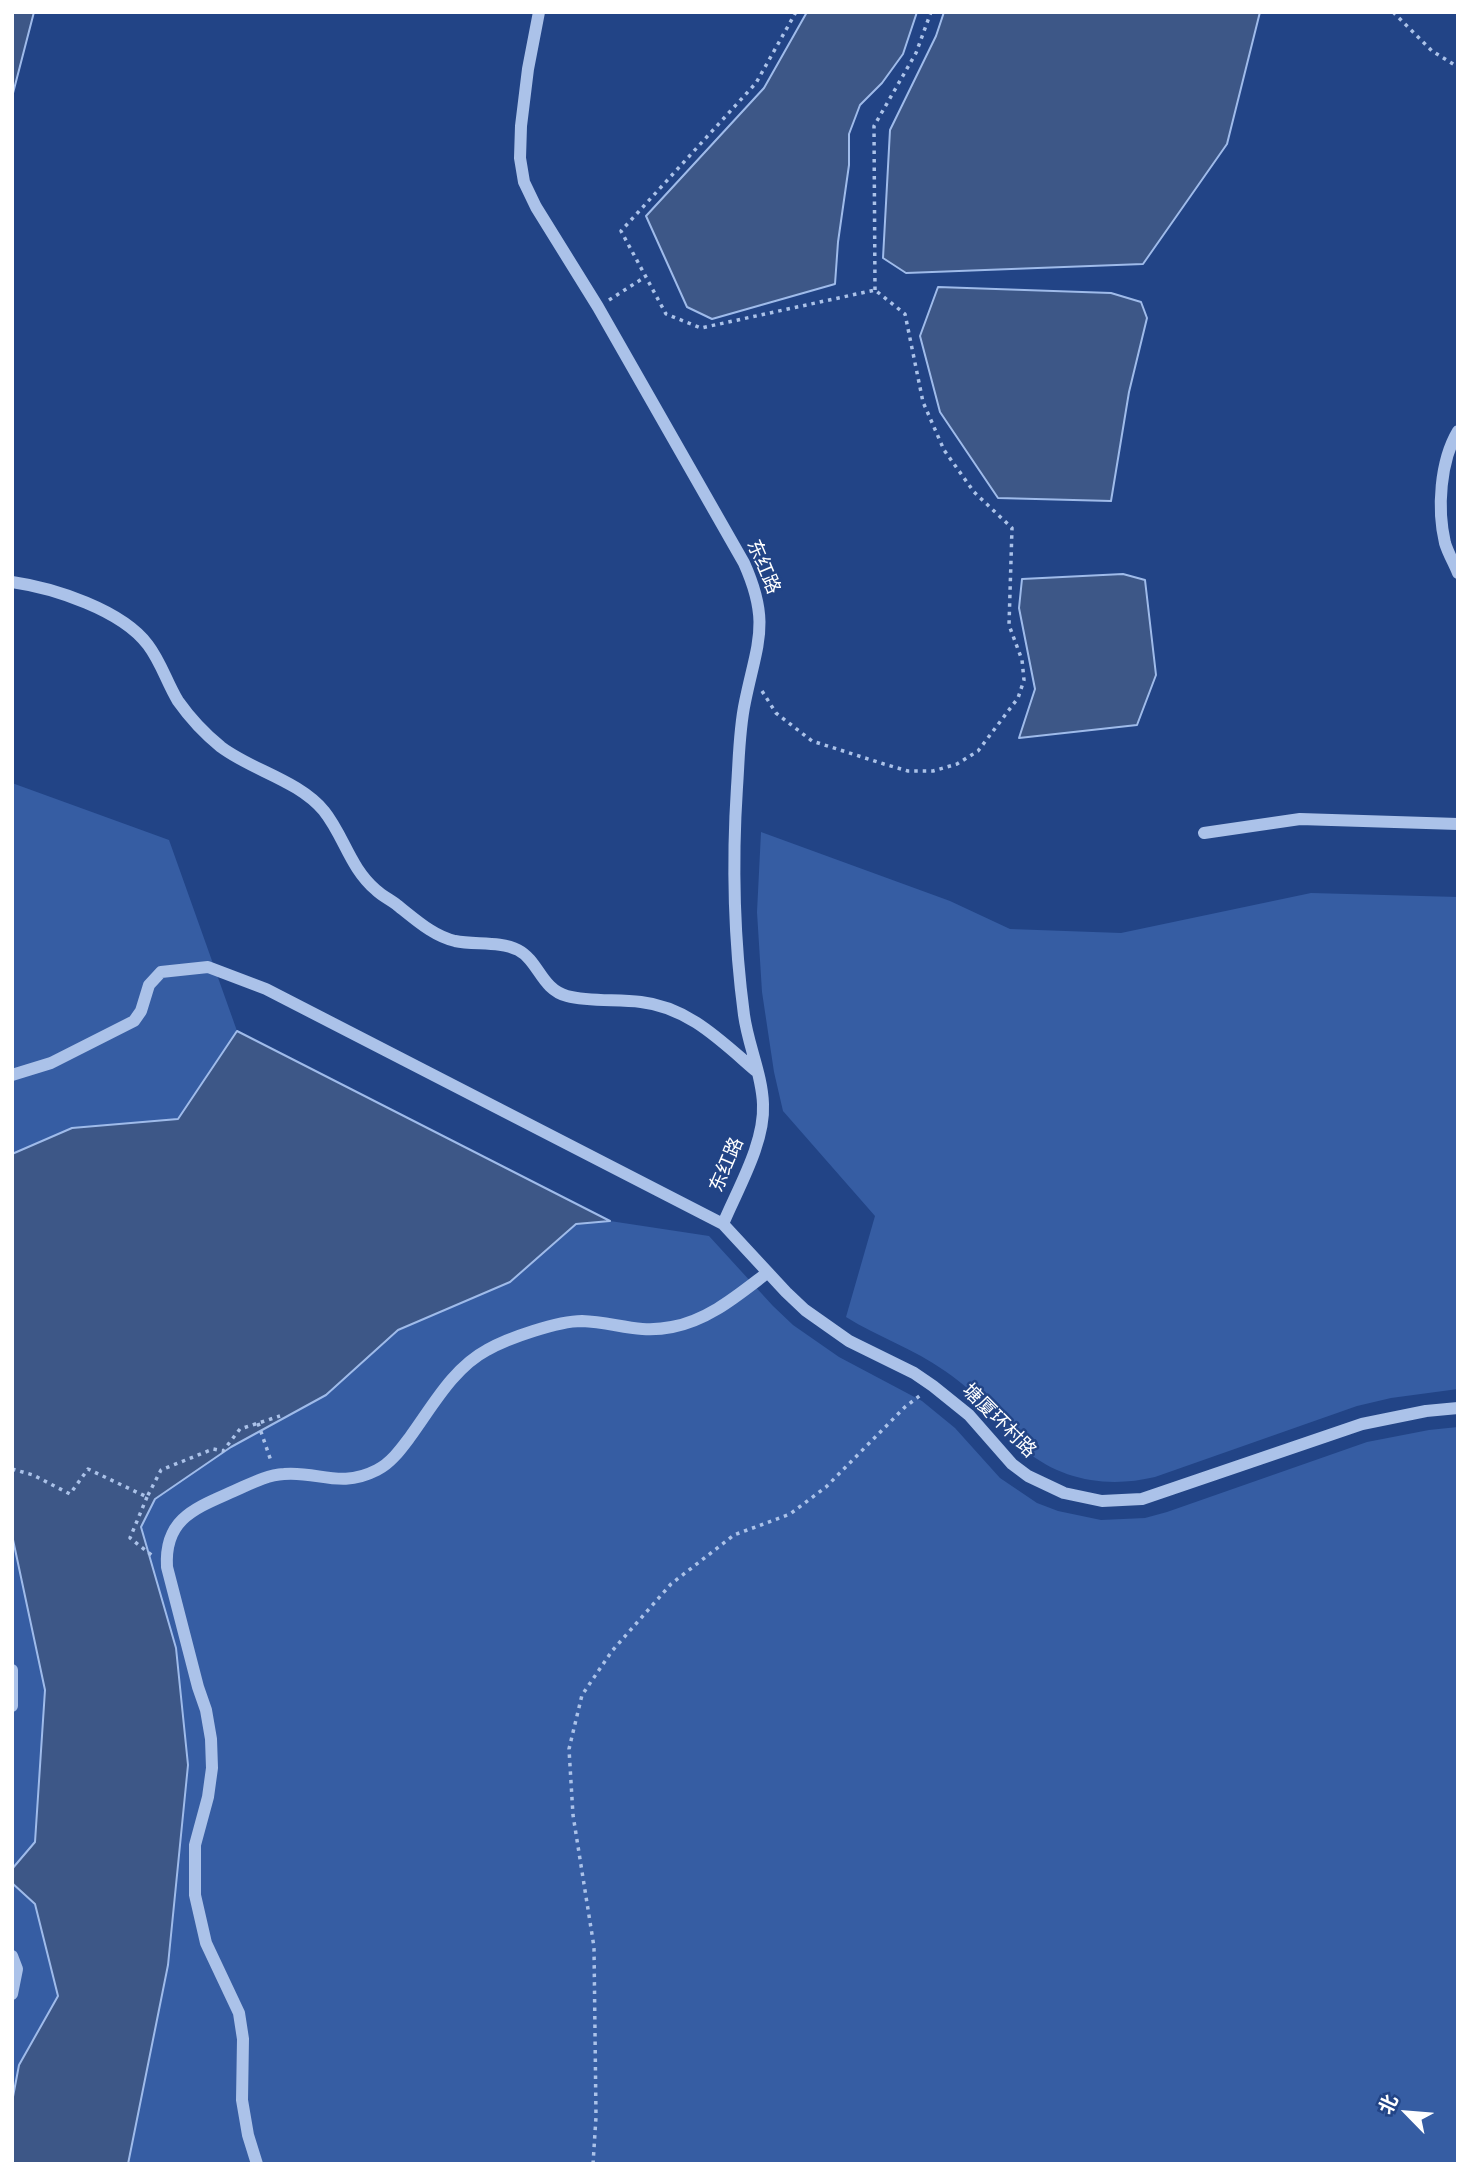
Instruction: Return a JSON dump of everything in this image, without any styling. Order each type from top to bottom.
[{"type":"street","name":"东红路","points":[[539,12],[521,126],[520,158],[524,182],[536,207],[598,307],[744,563],[755,588],[760,612],[760,632],[744,704],[739,750],[734,875],[736,946],[743,1006],[763,1104],[760,1137],[723,1224]]},
{"type":"street","points":[[1458,431],[1448,447],[1440,486],[1445,542],[1458,573]]},
{"type":"street","points":[[12,582],[36,585],[104,611],[129,625],[149,645],[177,700],[197,726],[222,748],[300,790],[312,800],[332,824],[361,875],[376,891],[433,932],[453,940],[516,949],[528,958],[544,981],[567,996],[642,1002],[673,1010],[701,1025],[756,1071]]},
{"type":"street","points":[[1204,833],[1300,819],[1458,824]]},
{"type":"street","points":[[12,1075],[51,1063],[134,1021],[141,1011],[149,985],[161,972],[208,967],[266,989],[723,1224]]},
{"type":"street","name":"塘厦环村路","points":[[723,1224],[805,1310],[849,1341],[933,1385],[968,1415],[998,1450],[1028,1476],[1064,1493],[1102,1501],[1142,1499],[1362,1424],[1405,1415],[1458,1409]]},
{"type":"street","points":[[257,2164],[242,2101],[243,2039],[239,2012],[206,1943],[195,1895],[195,1845],[208,1797],[212,1768],[211,1739],[206,1710],[167,1567],[168,1544],[172,1533],[195,1508],[264,1478],[297,1473],[335,1480],[357,1478],[378,1470],[396,1456],[463,1367],[488,1349],[559,1323],[583,1321],[641,1330],[674,1327],[713,1312],[767,1273]]},
{"type":"street","points":[[12,1670],[12,1706]]},
{"type":"street","points":[[12,1956],[17,1969],[12,1994]]},
{"type":"path","points":[[796,12],[757,83],[621,231],[666,314],[701,328],[875,290]]},
{"type":"path","points":[[875,290],[874,126],[916,53],[931,12]]},
{"type":"path","points":[[1393,12],[1432,51],[1458,67]]},
{"type":"path","points":[[598,307],[646,277]]},
{"type":"path","points":[[751,674],[776,713],[812,741],[908,771],[945,768],[978,751],[1018,698],[1024,680],[1022,660],[1009,625],[1012,528],[974,492],[944,450],[923,402],[905,314],[875,290]]},
{"type":"path","points":[[593,2164],[596,2091],[594,1947],[573,1815],[569,1749],[582,1695],[612,1651],[671,1584],[734,1535],[790,1514],[826,1487],[905,1407],[933,1385]]},
{"type":"path","points":[[167,1567],[130,1538],[161,1470],[213,1449],[223,1451],[240,1429],[280,1416]]},
{"type":"path","points":[[258,1423],[275,1475]]},
{"type":"path","points":[[12,1469],[33,1475],[70,1494],[88,1469],[147,1497]]},
{"type":"shaded area","points":[[12,12],[34,12],[12,97]]},
{"type":"shaded area","points":[[807,12],[917,12],[903,54],[882,83],[860,105],[849,134],[849,165],[835,284],[712,319],[687,307],[646,216],[764,88]]},
{"type":"shaded area","points":[[944,12],[1260,12],[1227,144],[1143,264],[906,273],[883,258],[890,130],[936,36]]},
{"type":"shaded area","points":[[938,287],[1111,293],[1141,302],[1147,318],[1129,392],[1111,501],[998,498],[940,412],[920,336]]},
{"type":"shaded area","points":[[1123,574],[1145,580],[1156,675],[1137,725],[1019,738],[1035,689],[1019,608],[1022,579]]},
{"type":"shaded area","points":[[12,783],[169,840],[237,1031],[178,1119],[72,1128],[12,1154]]},
{"type":"shaded area","points":[[761,832],[950,901],[1010,929],[1121,933],[1311,893],[1458,897],[1458,1389],[1391,1398],[1357,1406],[1155,1477],[1120,1482],[1103,1481],[1070,1475],[1039,1461],[952,1376],[921,1356],[846,1317],[875,1216],[783,1111],[762,992],[757,912]]},
{"type":"shaded area","points":[[237,1031],[610,1221],[576,1224],[510,1282],[398,1330],[326,1395],[231,1447],[155,1499],[141,1527],[176,1648],[188,1765],[168,1965],[128,2164],[12,2164],[12,2102],[19,2065],[58,1996],[35,1904],[12,1883],[12,1869],[35,1842],[45,1690],[12,1535],[12,1154],[72,1128],[178,1119]]},
{"type":"shaded area","points":[[610,1221],[709,1236],[793,1325],[839,1357],[922,1401],[955,1428],[1000,1478],[1037,1503],[1058,1511],[1101,1520],[1145,1518],[1367,1442],[1458,1427],[1458,2164],[128,2164],[168,1965],[176,1648],[141,1526],[155,1499],[231,1447],[326,1395],[398,1330],[510,1282],[576,1224]]},
{"type":"shaded area","points":[[12,1535],[45,1690],[35,1842],[12,1869]]},
{"type":"shaded area","points":[[12,1883],[35,1904],[58,1996],[19,2065],[12,2102]]}]
